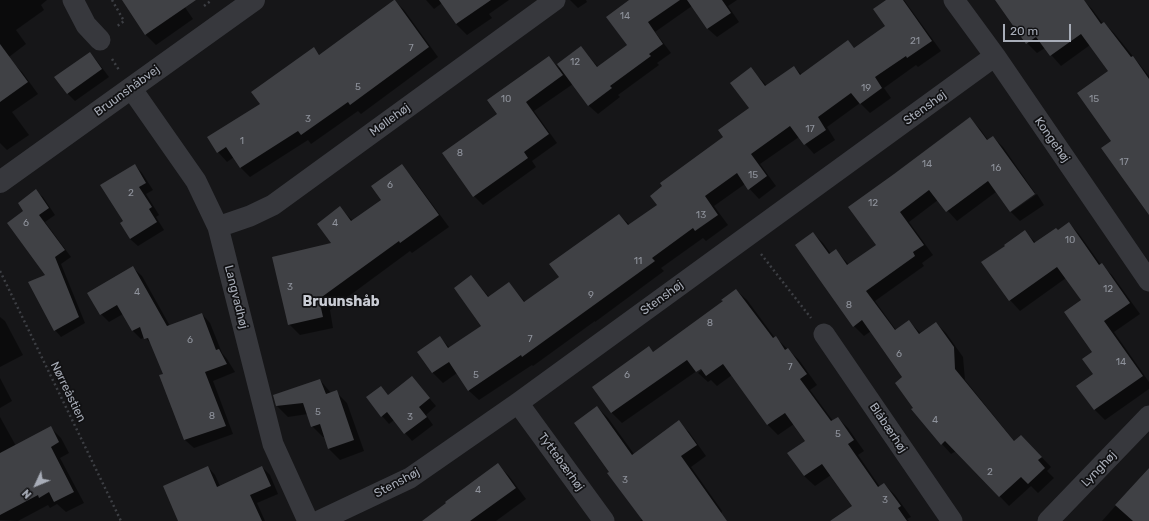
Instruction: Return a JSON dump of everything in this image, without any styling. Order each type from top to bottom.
[{"type":"street","points":[[73,0],[86,25],[100,40]]},
{"type":"street","name":"Bruunshåbvej","points":[[0,182],[254,0]]},
{"type":"street","name":"Møllehøj","points":[[218,227],[250,216],[273,205],[555,0]]},
{"type":"street","name":"Kongehøj","points":[[954,0],[995,56],[1149,281]]},
{"type":"street","name":"Stenshøj","points":[[319,521],[410,478],[518,403],[995,56]]},
{"type":"street","name":"Langvadhøj","points":[[131,88],[196,181],[218,227],[273,444],[308,521]]},
{"type":"street","name":"Blåbærhøj","points":[[824,334],[952,521]]},
{"type":"street","name":"Tyttebærhøj","points":[[518,403],[604,521]]},
{"type":"street","name":"Lynghøj","points":[[1048,521],[1149,416]]},
{"type":"path","points":[[747,237],[824,334]]},
{"type":"path","name":"Nørreåstien","points":[[0,271],[121,521]]},
{"type":"building","points":[[122,0],[196,0],[145,35]]},
{"type":"building","points":[[394,0],[429,47],[350,105],[348,102],[301,135],[298,131],[240,168],[226,147],[217,153],[207,137],[260,104],[251,92],[314,47],[319,55]]},
{"type":"building","points":[[439,0],[491,0],[456,24]]},
{"type":"building","points":[[629,0],[680,0],[648,22],[663,44],[649,54],[651,56],[610,86],[612,88],[588,106],[557,64],[581,46],[597,67],[627,45],[606,17]]},
{"type":"building","points":[[687,0],[722,0],[731,13],[707,29]]},
{"type":"building","points":[[886,0],[903,0],[932,41],[907,58],[906,56],[875,77],[882,88],[860,104],[851,93],[818,117],[826,130],[804,145],[790,126],[751,154],[767,176],[748,190],[737,173],[705,196],[718,215],[695,231],[693,228],[652,258],[655,261],[522,357],[521,355],[468,391],[449,362],[432,373],[417,352],[440,336],[448,348],[481,326],[454,288],[471,275],[488,297],[509,282],[524,302],[559,277],[549,264],[619,214],[628,225],[657,205],[650,196],[662,186],[660,183],[723,137],[718,130],[749,108],[730,83],[751,67],[765,86],[794,66],[800,75],[848,40],[854,48],[885,26],[873,9]]},
{"type":"building","points":[[995,0],[1084,0],[1101,24],[1104,22],[1131,57],[1133,56],[1149,79],[1149,215],[1101,148],[1111,141],[1077,93],[1108,71],[1081,34],[1050,56],[1036,37],[1026,44]]},
{"type":"building","points":[[0,44],[28,82],[0,102]]},
{"type":"building","points":[[90,52],[102,69],[67,94],[54,77]]},
{"type":"building","points":[[549,56],[563,75],[526,102],[549,134],[524,152],[528,158],[473,197],[442,153],[497,114],[487,100]]},
{"type":"building","points":[[970,117],[987,140],[993,136],[1035,194],[1010,212],[988,181],[946,212],[929,190],[900,212],[924,245],[913,252],[915,256],[866,291],[895,330],[909,320],[919,334],[936,322],[954,347],[955,369],[1014,441],[1021,435],[1042,457],[1038,460],[1045,468],[1028,484],[1021,477],[999,497],[945,441],[941,445],[911,409],[913,408],[895,383],[902,377],[862,320],[853,327],[795,245],[813,232],[829,254],[836,249],[847,265],[876,245],[848,207]]},
{"type":"building","points":[[135,164],[146,183],[139,187],[152,207],[149,209],[157,222],[130,239],[120,223],[123,221],[100,185]]},
{"type":"building","points":[[402,164],[439,215],[400,243],[399,241],[319,299],[323,317],[288,325],[272,257],[331,243],[317,224],[340,206],[351,221],[381,200],[371,186]]},
{"type":"building","points":[[36,189],[49,208],[39,215],[65,250],[55,257],[79,317],[54,331],[28,282],[45,275],[7,223],[23,211],[18,203]]},
{"type":"building","points":[[1069,222],[1099,265],[1102,263],[1130,303],[1104,321],[1143,376],[1094,410],[1076,386],[1093,374],[1082,359],[1092,352],[1064,312],[1081,300],[1057,267],[1009,301],[981,262],[1025,230],[1034,243],[1056,228],[1058,230]]},
{"type":"building","points":[[133,266],[167,326],[202,313],[216,350],[219,349],[227,364],[205,372],[226,426],[184,440],[159,375],[163,374],[148,338],[144,339],[140,327],[132,331],[117,305],[100,315],[87,293]]},
{"type":"building","points":[[736,289],[773,338],[776,336],[785,350],[788,348],[807,374],[800,379],[831,421],[838,417],[854,440],[848,444],[878,487],[884,483],[901,506],[898,508],[907,521],[830,521],[852,506],[822,464],[804,476],[787,453],[805,441],[785,413],[767,425],[723,364],[706,376],[701,369],[696,372],[687,360],[611,413],[592,387],[649,346],[653,352],[723,301],[721,300]]},
{"type":"building","points":[[412,376],[430,398],[419,407],[427,417],[404,434],[387,412],[381,417],[366,397],[381,386],[388,395]]},
{"type":"building","points":[[320,379],[326,394],[337,390],[354,440],[328,449],[320,424],[311,427],[303,403],[276,406],[273,395]]},
{"type":"building","points":[[597,406],[632,455],[679,420],[697,445],[681,456],[727,521],[643,521],[607,473],[609,472],[574,423]]},
{"type":"building","points":[[51,426],[59,442],[51,447],[74,492],[54,502],[49,492],[39,498],[38,495],[0,515],[0,453]]},
{"type":"building","points":[[498,463],[516,488],[470,521],[422,521],[446,503],[445,502]]},
{"type":"building","points":[[208,466],[217,487],[262,466],[271,486],[250,495],[262,521],[178,521],[163,486]]},
{"type":"building","points":[[1149,468],[1149,521],[1133,521],[1115,505]]},
{"type":"district","name":"Bruunshåb","points":[[341,302]]}]
